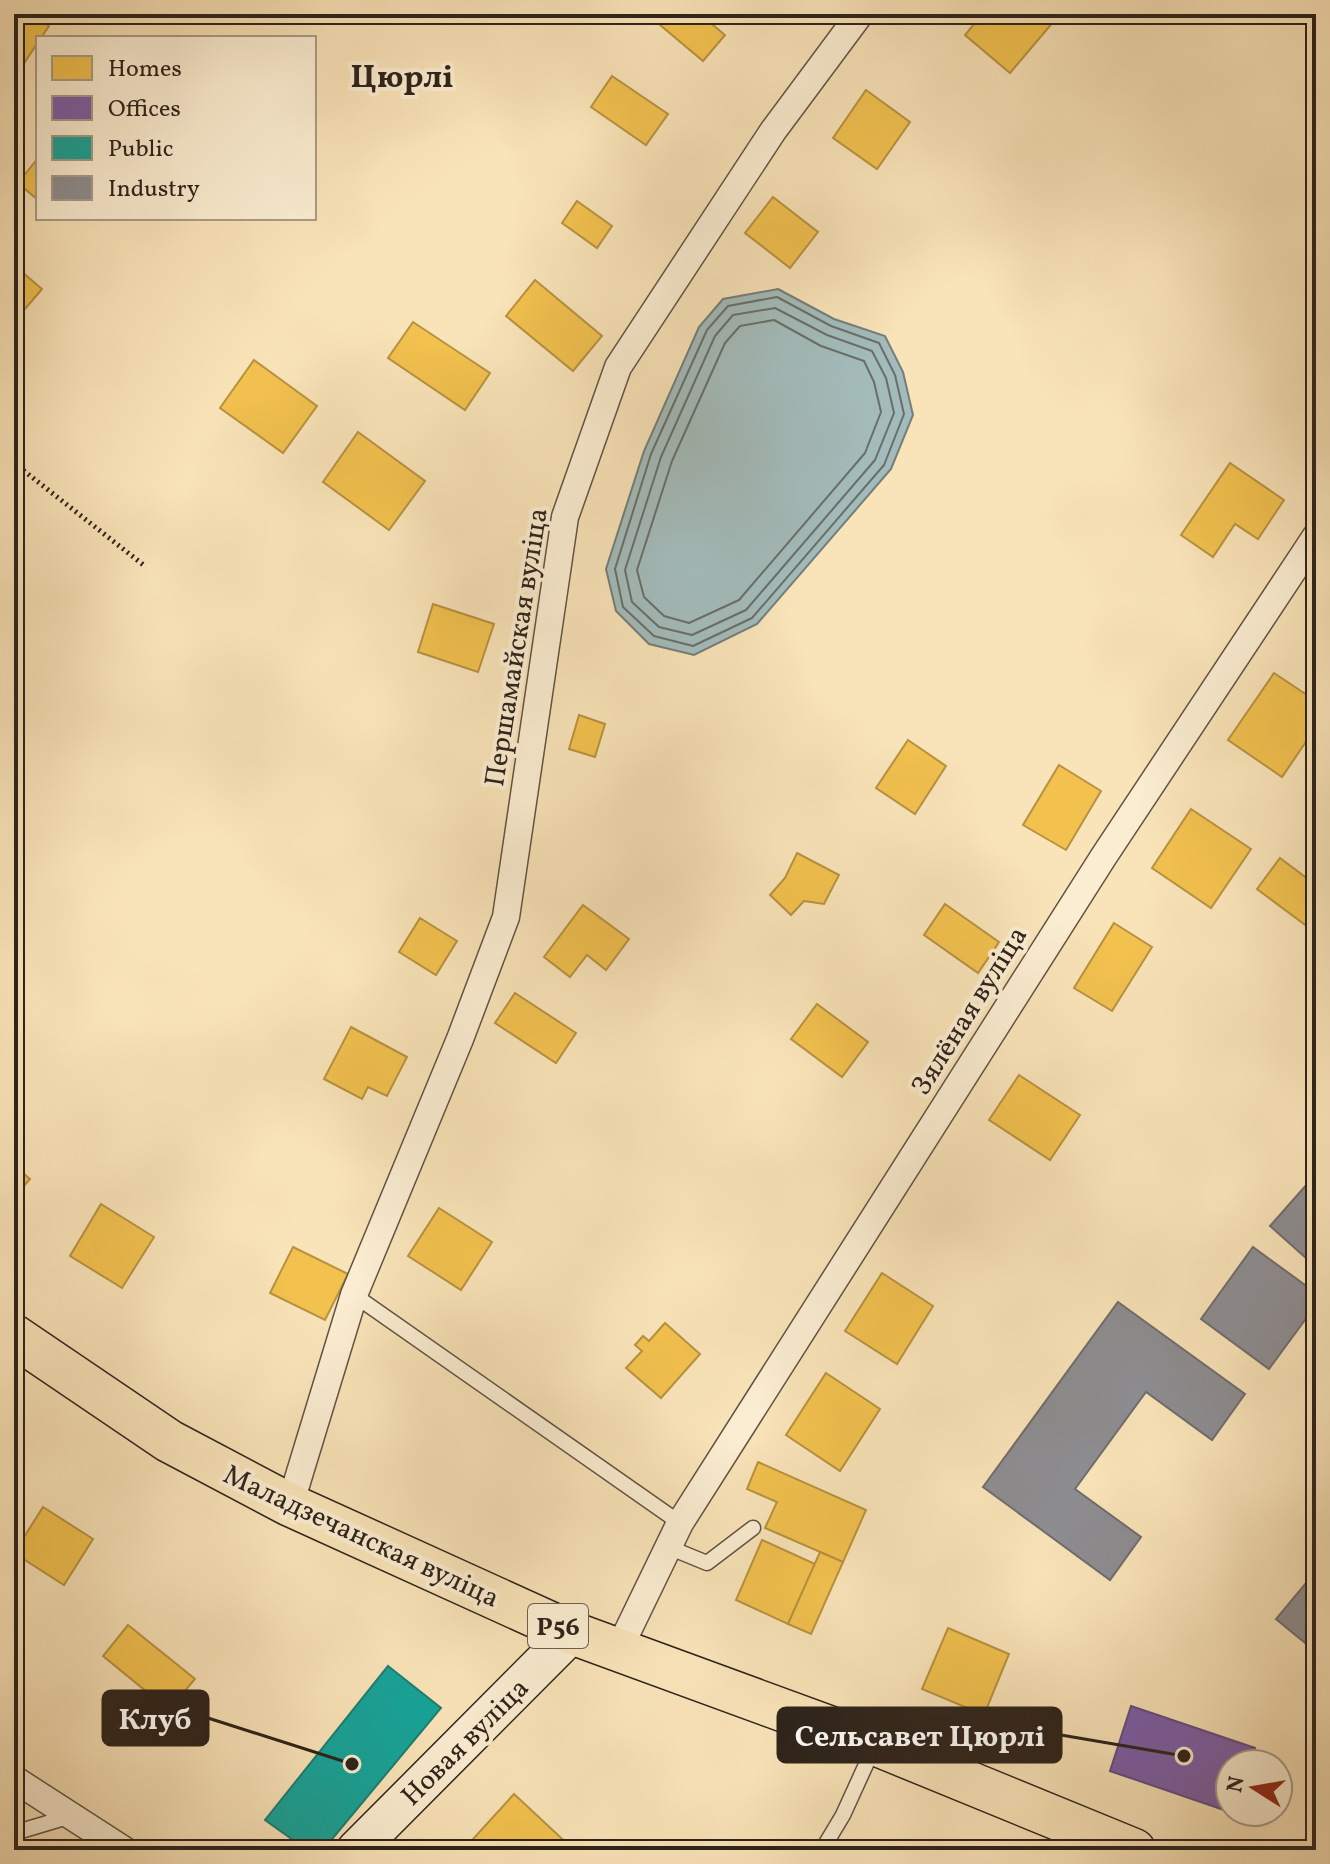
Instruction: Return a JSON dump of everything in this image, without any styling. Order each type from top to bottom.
[{"type":"main road","name":"Маладзечанская вуліца","points":[[14,1336],[169,1441],[290,1505],[572,1633],[875,1744],[1134,1850]]},
{"type":"street","name":"Першамайская вуліца","points":[[290,1505],[354,1295],[460,1039],[506,917],[565,517],[618,367],[773,131],[860,14]]},
{"type":"street","name":"Зялёная вуліца","points":[[619,1649],[680,1523],[1104,856],[1316,536]]},
{"type":"street","name":"Новая вуліца","points":[[356,1850],[572,1633]]},
{"type":"street","points":[[14,1779],[124,1850]]},
{"type":"lane","points":[[354,1295],[680,1523]]},
{"type":"lane","points":[[668,1547],[707,1563],[753,1528]]},
{"type":"lane","points":[[822,1850],[843,1815],[875,1744]]},
{"type":"lane","points":[[14,1833],[71,1816]]},
{"type":"path","points":[[14,463],[146,567]]},
{"type":"water","points":[[778,289],[834,319],[885,336],[903,372],[913,415],[891,469],[757,624],[694,655],[649,644],[616,611],[606,569],[644,451],[699,327],[723,299]]},
{"type":"building: Homes","points":[[14,14],[32,14],[49,26],[42,36],[36,36],[36,45],[21,68],[14,63]]},
{"type":"building: Homes","points":[[647,14],[700,14],[725,35],[703,61]]},
{"type":"building: Homes","points":[[982,14],[1060,14],[1010,73],[965,35]]},
{"type":"building: Homes","points":[[612,76],[668,114],[646,145],[591,107]]},
{"type":"building: Homes","points":[[866,90],[910,122],[877,169],[833,138]]},
{"type":"building: Homes","points":[[36,160],[36,198],[18,183]]},
{"type":"building: Homes","points":[[773,197],[818,232],[790,268],[745,233]]},
{"type":"building: Homes","points":[[577,201],[612,226],[597,248],[562,223]]},
{"type":"building: Homes","points":[[14,265],[42,289],[14,322]]},
{"type":"building: Homes","points":[[535,280],[602,336],[573,371],[506,316]]},
{"type":"building: Homes","points":[[413,322],[490,373],[465,410],[388,358]]},
{"type":"building: Homes","points":[[254,360],[317,406],[283,453],[220,408]]},
{"type":"building: Homes","points":[[358,432],[425,481],[389,530],[323,482]]},
{"type":"building: Homes","points":[[1230,463],[1284,500],[1258,539],[1235,524],[1213,557],[1181,535]]},
{"type":"building: Homes","points":[[433,604],[494,624],[478,672],[418,652]]},
{"type":"building: Homes","points":[[1274,673],[1316,701],[1316,727],[1282,777],[1228,740]]},
{"type":"building: Homes","points":[[579,715],[605,724],[595,757],[569,749]]},
{"type":"building: Homes","points":[[908,740],[946,766],[915,814],[876,788]]},
{"type":"building: Homes","points":[[1059,765],[1101,791],[1066,850],[1023,825]]},
{"type":"building: Homes","points":[[1191,809],[1251,849],[1211,908],[1152,868]]},
{"type":"building: Homes","points":[[797,853],[839,875],[824,904],[804,901],[791,915],[770,895],[785,878]]},
{"type":"building: Homes","points":[[1280,858],[1316,885],[1316,933],[1257,889]]},
{"type":"building: Homes","points":[[945,904],[999,942],[978,973],[924,935]]},
{"type":"building: Homes","points":[[583,905],[629,939],[606,970],[587,955],[570,977],[544,957]]},
{"type":"building: Homes","points":[[420,918],[457,941],[436,975],[399,952]]},
{"type":"building: Homes","points":[[1114,923],[1152,947],[1112,1011],[1074,988]]},
{"type":"building: Homes","points":[[515,993],[576,1033],[556,1063],[495,1023]]},
{"type":"building: Homes","points":[[817,1004],[868,1042],[842,1077],[791,1039]]},
{"type":"building: Homes","points":[[351,1027],[407,1057],[387,1096],[368,1087],[362,1099],[324,1079]]},
{"type":"building: Homes","points":[[1019,1075],[1080,1115],[1050,1160],[989,1120]]},
{"type":"building: Homes","points":[[14,1165],[30,1179],[14,1197]]},
{"type":"building: Homes","points":[[101,1204],[154,1237],[122,1288],[70,1256]]},
{"type":"building: Homes","points":[[439,1208],[492,1242],[461,1290],[408,1256]]},
{"type":"building: Homes","points":[[293,1247],[348,1274],[325,1320],[270,1293]]},
{"type":"building: Homes","points":[[882,1273],[933,1306],[897,1364],[845,1331]]},
{"type":"building: Homes","points":[[665,1323],[700,1354],[661,1398],[626,1368],[642,1351],[635,1345],[643,1336],[649,1341]]},
{"type":"building: Homes","points":[[826,1373],[880,1409],[840,1471],[786,1435]]},
{"type":"building: Homes","points":[[758,1462],[866,1510],[843,1562],[765,1528],[777,1502],[747,1489]]},
{"type":"building: Homes","points":[[43,1507],[93,1539],[64,1585],[14,1553]]},
{"type":"building: Homes","points":[[762,1540],[815,1564],[788,1624],[736,1600]]},
{"type":"building: Homes","points":[[820,1552],[843,1562],[811,1634],[788,1624]]},
{"type":"building: Homes","points":[[128,1625],[195,1679],[169,1710],[103,1656]]},
{"type":"building: Homes","points":[[948,1628],[1009,1654],[984,1715],[922,1689]]},
{"type":"building: Homes","points":[[514,1794],[572,1848],[463,1850]]},
{"type":"building: Offices","points":[[1131,1706],[1255,1748],[1214,1748],[1214,1807],[1110,1771]]},
{"type":"building: Public","points":[[388,1666],[441,1708],[323,1850],[307,1850],[265,1820]]},
{"type":"building: Industry","points":[[1316,1174],[1316,1267],[1270,1226]]},
{"type":"building: Industry","points":[[1253,1247],[1316,1293],[1316,1305],[1269,1369],[1201,1319]]},
{"type":"building: Industry","points":[[1118,1302],[1245,1394],[1212,1440],[1146,1392],[1075,1489],[1141,1537],[1110,1580],[983,1487]]},
{"type":"building: Industry","points":[[1316,1571],[1316,1652],[1276,1619]]},
{"type":"place","name":"Сельсавет Цюрлі","points":[[1184,1756]]},
{"type":"place","name":"Клуб","points":[[352,1764]]},
{"type":"district","name":"Цюрлі","points":[[402,76]]}]
